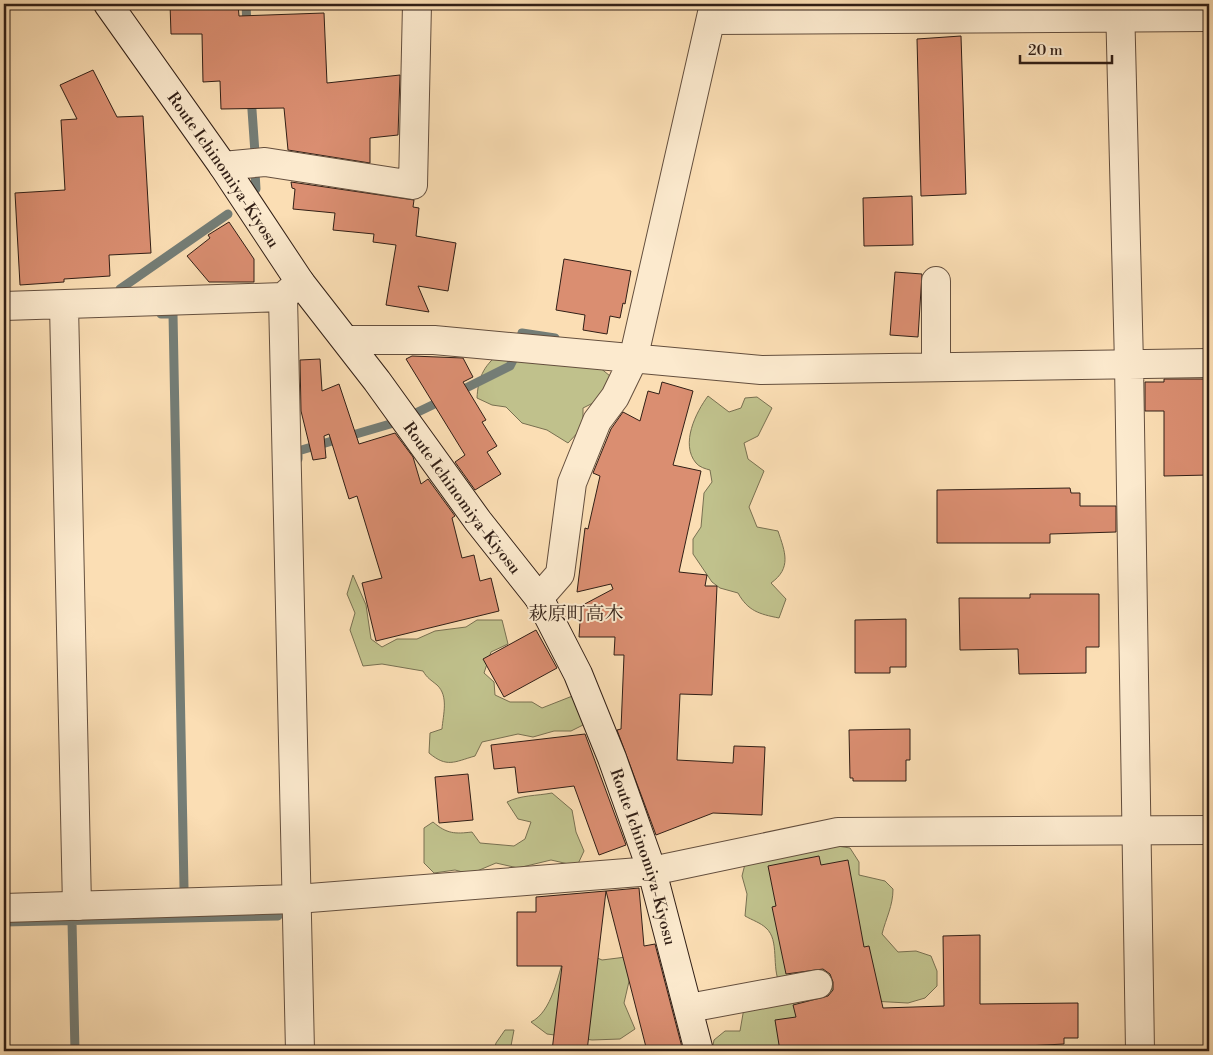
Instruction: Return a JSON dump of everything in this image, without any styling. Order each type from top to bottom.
[{"type":"street","name":"Route Ichinomiya-Kiyosu","points":[[108,4],[223,166],[292,290],[346,340],[478,521],[539,598],[578,674],[612,758],[652,871],[699,1051]]},
{"type":"street","points":[[223,166],[265,162],[413,185],[417,4]]},
{"type":"street","points":[[1120,10],[1130,364],[1140,1051]]},
{"type":"street","points":[[539,598],[560,574],[572,483],[596,421],[615,397],[634,360],[712,12],[1120,10],[1209,17]]},
{"type":"street","points":[[936,282],[936,366]]},
{"type":"street","points":[[4,306],[64,305],[292,290],[287,538],[300,1051]]},
{"type":"street","points":[[64,305],[77,906]]},
{"type":"street","points":[[346,340],[434,340],[634,360],[761,370],[1209,363]]},
{"type":"street","points":[[4,908],[297,898],[652,871],[838,832],[1137,832],[1209,830]]},
{"type":"street","points":[[689,1008],[818,984]]},
{"type":"green space","points":[[499,354],[523,362],[548,359],[593,362],[610,376],[607,396],[583,408],[583,427],[568,443],[547,430],[522,423],[506,407],[492,405],[477,398],[482,373]]},
{"type":"green space","points":[[708,396],[729,412],[741,408],[745,398],[757,397],[772,408],[758,436],[744,443],[748,459],[764,471],[749,507],[757,527],[778,531],[783,546],[785,559],[782,572],[771,583],[786,599],[779,618],[755,611],[746,604],[738,593],[720,588],[712,582],[693,554],[693,539],[701,527],[704,493],[712,482],[710,470],[697,464],[691,455],[689,447],[691,428]]},
{"type":"green space","points":[[353,575],[366,605],[371,639],[382,647],[397,639],[417,639],[435,631],[466,627],[477,620],[502,620],[508,644],[491,652],[484,673],[494,682],[495,695],[510,702],[532,702],[542,708],[575,695],[584,710],[583,725],[571,731],[554,731],[533,737],[518,734],[482,742],[475,756],[456,762],[446,762],[435,758],[429,753],[430,733],[442,729],[444,700],[441,689],[423,671],[382,664],[363,666],[350,630],[355,613],[347,594]]},
{"type":"green space","points":[[552,793],[572,810],[576,832],[584,851],[577,866],[551,860],[518,868],[496,863],[470,874],[455,870],[434,873],[424,863],[424,828],[433,822],[451,832],[472,832],[480,843],[514,846],[525,839],[531,822],[518,819],[507,802],[523,797]]},
{"type":"green space","points":[[831,845],[850,848],[859,862],[859,875],[885,881],[893,889],[891,906],[882,934],[898,952],[916,951],[931,956],[937,971],[937,986],[925,998],[908,1003],[871,1001],[786,1041],[782,1051],[712,1051],[714,1040],[725,1031],[740,1031],[744,1008],[780,984],[777,977],[773,940],[770,933],[762,925],[745,916],[747,894],[742,876],[746,860]]},
{"type":"green space","points":[[586,953],[602,960],[626,957],[630,977],[624,1003],[635,1029],[620,1039],[592,1040],[547,1034],[531,1022],[538,1017],[549,1002],[565,954]]},
{"type":"green space","points":[[505,1030],[514,1030],[510,1051],[494,1051],[496,1043]]},
{"type":"building","points":[[170,4],[238,4],[239,16],[324,13],[327,83],[400,75],[398,135],[370,138],[370,163],[288,150],[284,108],[221,109],[220,81],[203,82],[202,34],[171,34]]},
{"type":"building","points":[[961,36],[966,194],[921,196],[917,39]]},
{"type":"building","points":[[93,70],[117,117],[143,116],[151,253],[109,255],[110,276],[64,279],[64,282],[20,285],[15,193],[65,190],[61,120],[77,119],[60,85]]},
{"type":"building","points":[[291,182],[414,200],[413,207],[419,208],[416,236],[456,243],[448,291],[418,286],[429,312],[386,305],[396,245],[373,242],[374,234],[333,230],[335,213],[293,209],[295,189],[292,188]]},
{"type":"building","points":[[912,196],[913,245],[864,246],[863,198]]},
{"type":"building","points":[[229,222],[254,259],[254,282],[209,282],[187,256],[210,238],[208,235]]},
{"type":"building","points":[[564,259],[631,271],[625,304],[623,303],[620,318],[610,316],[607,334],[583,330],[585,315],[556,310]]},
{"type":"building","points":[[895,272],[922,274],[918,337],[890,335]]},
{"type":"building","points":[[412,356],[463,358],[473,377],[463,382],[486,420],[482,422],[497,446],[487,452],[501,474],[475,490],[455,462],[465,455],[406,359]]},
{"type":"building","points":[[320,359],[322,391],[339,384],[359,444],[395,433],[413,457],[421,484],[428,479],[455,516],[452,518],[462,558],[474,555],[480,581],[491,578],[499,611],[376,641],[362,583],[382,578],[357,496],[349,499],[329,434],[324,436],[326,458],[313,460],[301,411],[300,360]]},
{"type":"building","points":[[1164,379],[1209,379],[1209,475],[1164,476],[1164,411],[1145,411],[1145,382],[1164,382]]},
{"type":"building","points":[[662,382],[693,391],[673,465],[701,471],[679,572],[707,575],[705,586],[717,586],[712,695],[680,694],[677,760],[733,763],[734,746],[765,747],[762,815],[713,813],[656,835],[617,730],[621,729],[624,655],[614,655],[615,637],[579,637],[581,606],[613,589],[611,584],[577,592],[585,528],[588,529],[600,476],[593,473],[611,429],[623,412],[640,421],[648,391],[659,394]]},
{"type":"building","points":[[1070,488],[1071,493],[1080,493],[1080,506],[1116,506],[1116,532],[1050,534],[1050,543],[937,543],[937,490]]},
{"type":"building","points":[[1030,594],[1099,594],[1099,647],[1086,647],[1086,673],[1019,674],[1018,649],[960,650],[959,598],[1030,598]]},
{"type":"building","points":[[906,619],[906,667],[890,667],[890,673],[855,673],[855,620]]},
{"type":"building","points":[[536,630],[557,668],[504,697],[483,659]]},
{"type":"building","points":[[910,729],[910,760],[906,760],[906,781],[853,781],[853,778],[850,778],[849,730]]},
{"type":"building","points":[[585,734],[626,845],[599,855],[574,786],[518,793],[515,767],[494,769],[491,745]]},
{"type":"building","points":[[468,774],[473,820],[439,823],[435,777]]},
{"type":"building","points":[[819,856],[821,865],[848,860],[864,947],[869,946],[883,1008],[944,1006],[943,936],[980,935],[980,1004],[1078,1003],[1078,1038],[1064,1038],[1064,1044],[932,1051],[780,1051],[775,1020],[796,1017],[793,1005],[828,996],[833,990],[833,982],[830,974],[823,969],[786,974],[772,907],[776,906],[768,866]]},
{"type":"building","points":[[639,888],[644,946],[655,944],[683,1051],[647,1051],[606,891]]},
{"type":"building","points":[[606,891],[587,1051],[552,1051],[562,966],[517,966],[517,912],[536,912],[536,897]]},
{"type":"waterway","points":[[246,4],[247,26]]},
{"type":"waterway","points":[[251,96],[255,153]]},
{"type":"waterway","points":[[255,172],[256,189]]},
{"type":"waterway","points":[[120,289],[228,214]]},
{"type":"waterway","points":[[161,314],[173,314],[184,888]]},
{"type":"waterway","points":[[456,393],[510,366],[516,354],[522,333],[555,338]]},
{"type":"waterway","points":[[298,459],[298,451],[397,422],[445,399]]},
{"type":"waterway","points":[[4,922],[278,916]]},
{"type":"waterway","points":[[72,921],[75,1051]]},
{"type":"district","name":"萩原町高木","points":[[576,613]]}]
